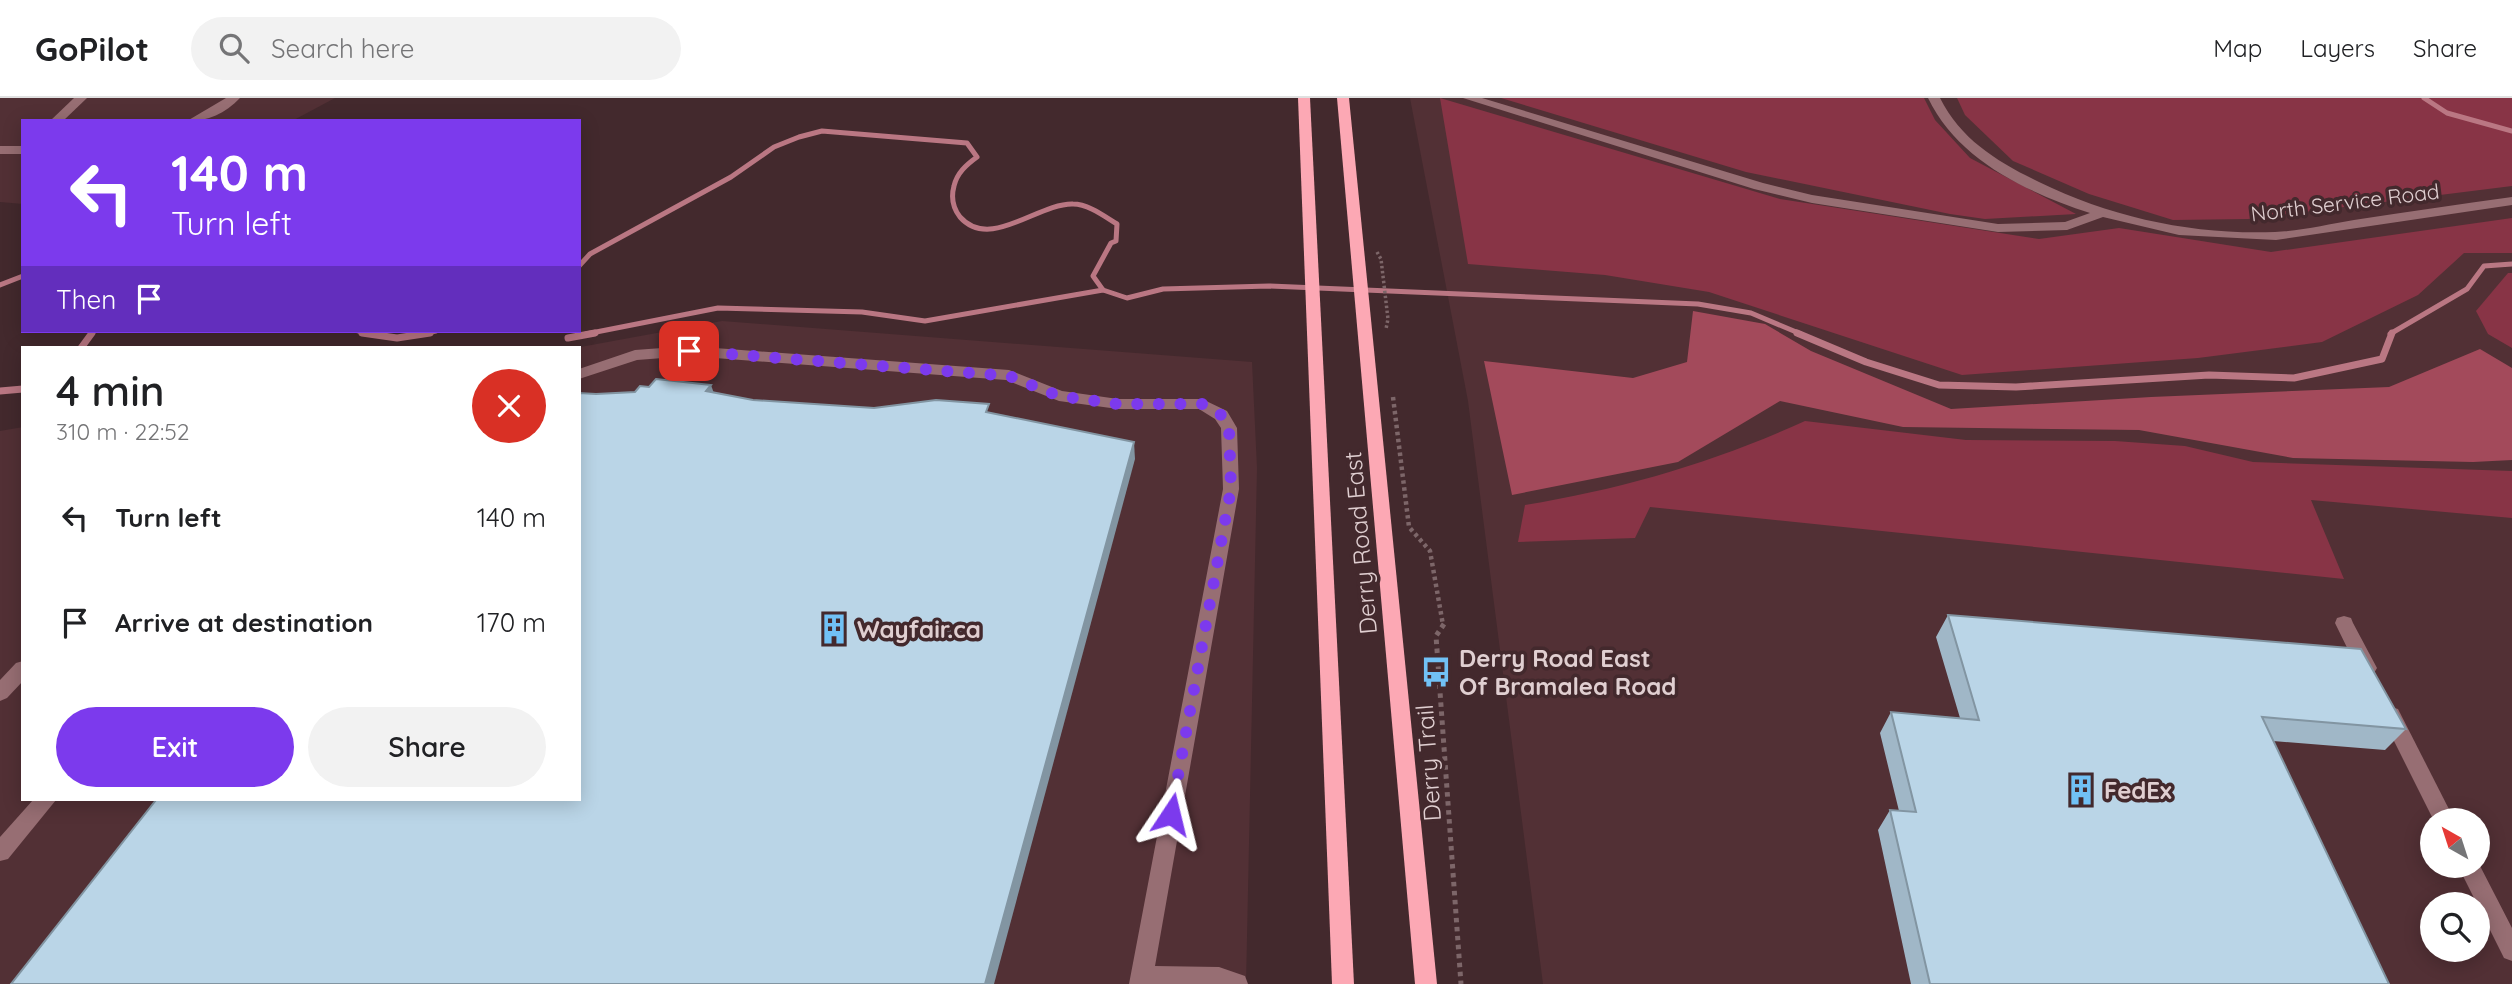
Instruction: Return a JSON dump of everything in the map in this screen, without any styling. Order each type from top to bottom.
[{"type":"main road","name":"Derry Road East","points":[[1304,98],[1343,984]]},
{"type":"main road","name":"Derry Road East","points":[[1343,98],[1426,984]]},
{"type":"lane","points":[[57,119],[81,98]]},
{"type":"lane","points":[[198,119],[220,109],[234,98]]},
{"type":"lane","points":[[1469,98],[1759,187],[1812,199],[1997,228],[2067,226],[2102,213]]},
{"type":"lane","name":"North Service Road","points":[[1934,98],[1942,118],[1952,130],[1994,164],[2046,192],[2102,213],[2192,233],[2279,236],[2512,201]]},
{"type":"lane","points":[[0,150],[21,150]]},
{"type":"lane","points":[[581,373],[635,355],[689,351],[1009,376],[1059,396],[1118,404],[1202,404],[1221,415],[1229,428],[1231,441],[1231,489],[1141,980],[1219,978],[1237,984]]},
{"type":"lane","points":[[2344,623],[2438,808]]},
{"type":"lane","points":[[0,693],[21,670]]},
{"type":"lane","points":[[0,852],[45,801]]},
{"type":"lane","points":[[2475,878],[2512,951]]},
{"type":"path","points":[[1381,259],[1388,319],[1387,342]]},
{"type":"path","name":"Derry Trail","points":[[1392,383],[1409,527],[1430,551],[1444,623],[1436,636],[1461,984]]},
{"type":"shaded area","points":[[0,98],[335,98],[296,119],[21,119],[21,204],[0,202]]},
{"type":"shaded area","points":[[1410,98],[2512,98],[2512,984],[1543,984],[1468,401]]},
{"type":"shaded area","points":[[1440,98],[1780,199],[2039,239],[2119,228],[2271,252],[2512,218],[2512,253],[2464,253],[2418,295],[2322,342],[2198,358],[1962,375],[1709,292],[1605,275],[1468,264]]},
{"type":"shaded area","points":[[1501,98],[1924,98],[1935,120],[1970,158],[2076,214],[1985,219],[1950,214],[1746,172]]},
{"type":"shaded area","points":[[1957,98],[2512,98],[2512,186],[2248,219],[2173,220],[2089,194],[2013,161],[1965,115]]},
{"type":"shaded area","points":[[2508,273],[2512,273],[2512,348],[2488,334],[2476,311]]},
{"type":"shaded area","points":[[1693,311],[1765,324],[1811,351],[1951,409],[2389,387],[2480,349],[2512,368],[2512,460],[2473,462],[2293,458],[2139,430],[1903,427],[1780,401],[1678,462],[1512,495],[1484,361],[1633,378],[1687,362]]},
{"type":"shaded area","name":"Wayfair.ca","points":[[722,321],[1252,362],[1257,468],[1246,984],[0,984],[0,431],[21,427],[21,801],[581,801],[581,347]]},
{"type":"shaded area","points":[[1805,421],[1966,440],[2115,441],[2185,446],[2253,462],[2512,471],[2512,518],[2311,500],[2344,579],[1650,507],[1635,538],[1518,542],[1525,505],[1597,491],[1668,472],[1737,449]]},
{"type":"building","name":"Wayfair.ca","points":[[656,379],[711,385],[706,391],[753,400],[874,408],[936,400],[989,404],[986,412],[1134,442],[985,984],[11,984],[155,801],[581,801],[581,393],[635,392],[640,386],[649,387]]},
{"type":"building","name":"FedEx","points":[[1948,615],[2361,649],[2406,729],[2262,717],[2389,984],[1930,984],[1890,810],[1916,812],[1891,712],[1979,720]]},
{"type":"waterway","points":[[2424,98],[2447,113],[2512,131]]},
{"type":"waterway","points":[[581,264],[590,254],[731,177],[774,147],[822,131],[967,143],[977,157],[957,177],[953,198],[960,217],[972,226],[1000,228],[1045,210],[1073,204],[1096,211],[1117,224],[1116,241],[1111,243],[1093,276],[1103,290]]},
{"type":"waterway","points":[[2390,334],[2467,289],[2484,266],[2512,264]]},
{"type":"waterway","points":[[0,285],[21,277]]},
{"type":"waterway","points":[[1103,290],[1127,298],[1163,289],[1269,286],[1698,304],[1751,313],[1801,334]]},
{"type":"waterway","points":[[586,334],[718,308],[862,312],[925,321],[1103,290]]},
{"type":"waterway","points":[[82,346],[92,333]]},
{"type":"waterway","points":[[423,334],[427,333]]},
{"type":"waterway","points":[[366,334],[397,338],[430,333]]},
{"type":"waterway","points":[[568,338],[595,333]]},
{"type":"waterway","points":[[1797,333],[1866,362],[1939,385],[2016,387],[2209,375],[2294,378],[2382,359],[2392,333]]},
{"type":"waterway","points":[[0,391],[21,389]]},
{"type":"place","name":"Wayfair.ca","points":[[834,629]]},
{"type":"place","name":"Derry Road East Of Bramalea Road","points":[[1436,672]]},
{"type":"place","name":"FedEx","points":[[2081,790]]},
{"type":"route","points":[[689,351],[1009,376],[1059,396],[1118,404],[1202,404],[1221,415],[1229,428],[1231,441],[1231,489],[1171,814]]}]
